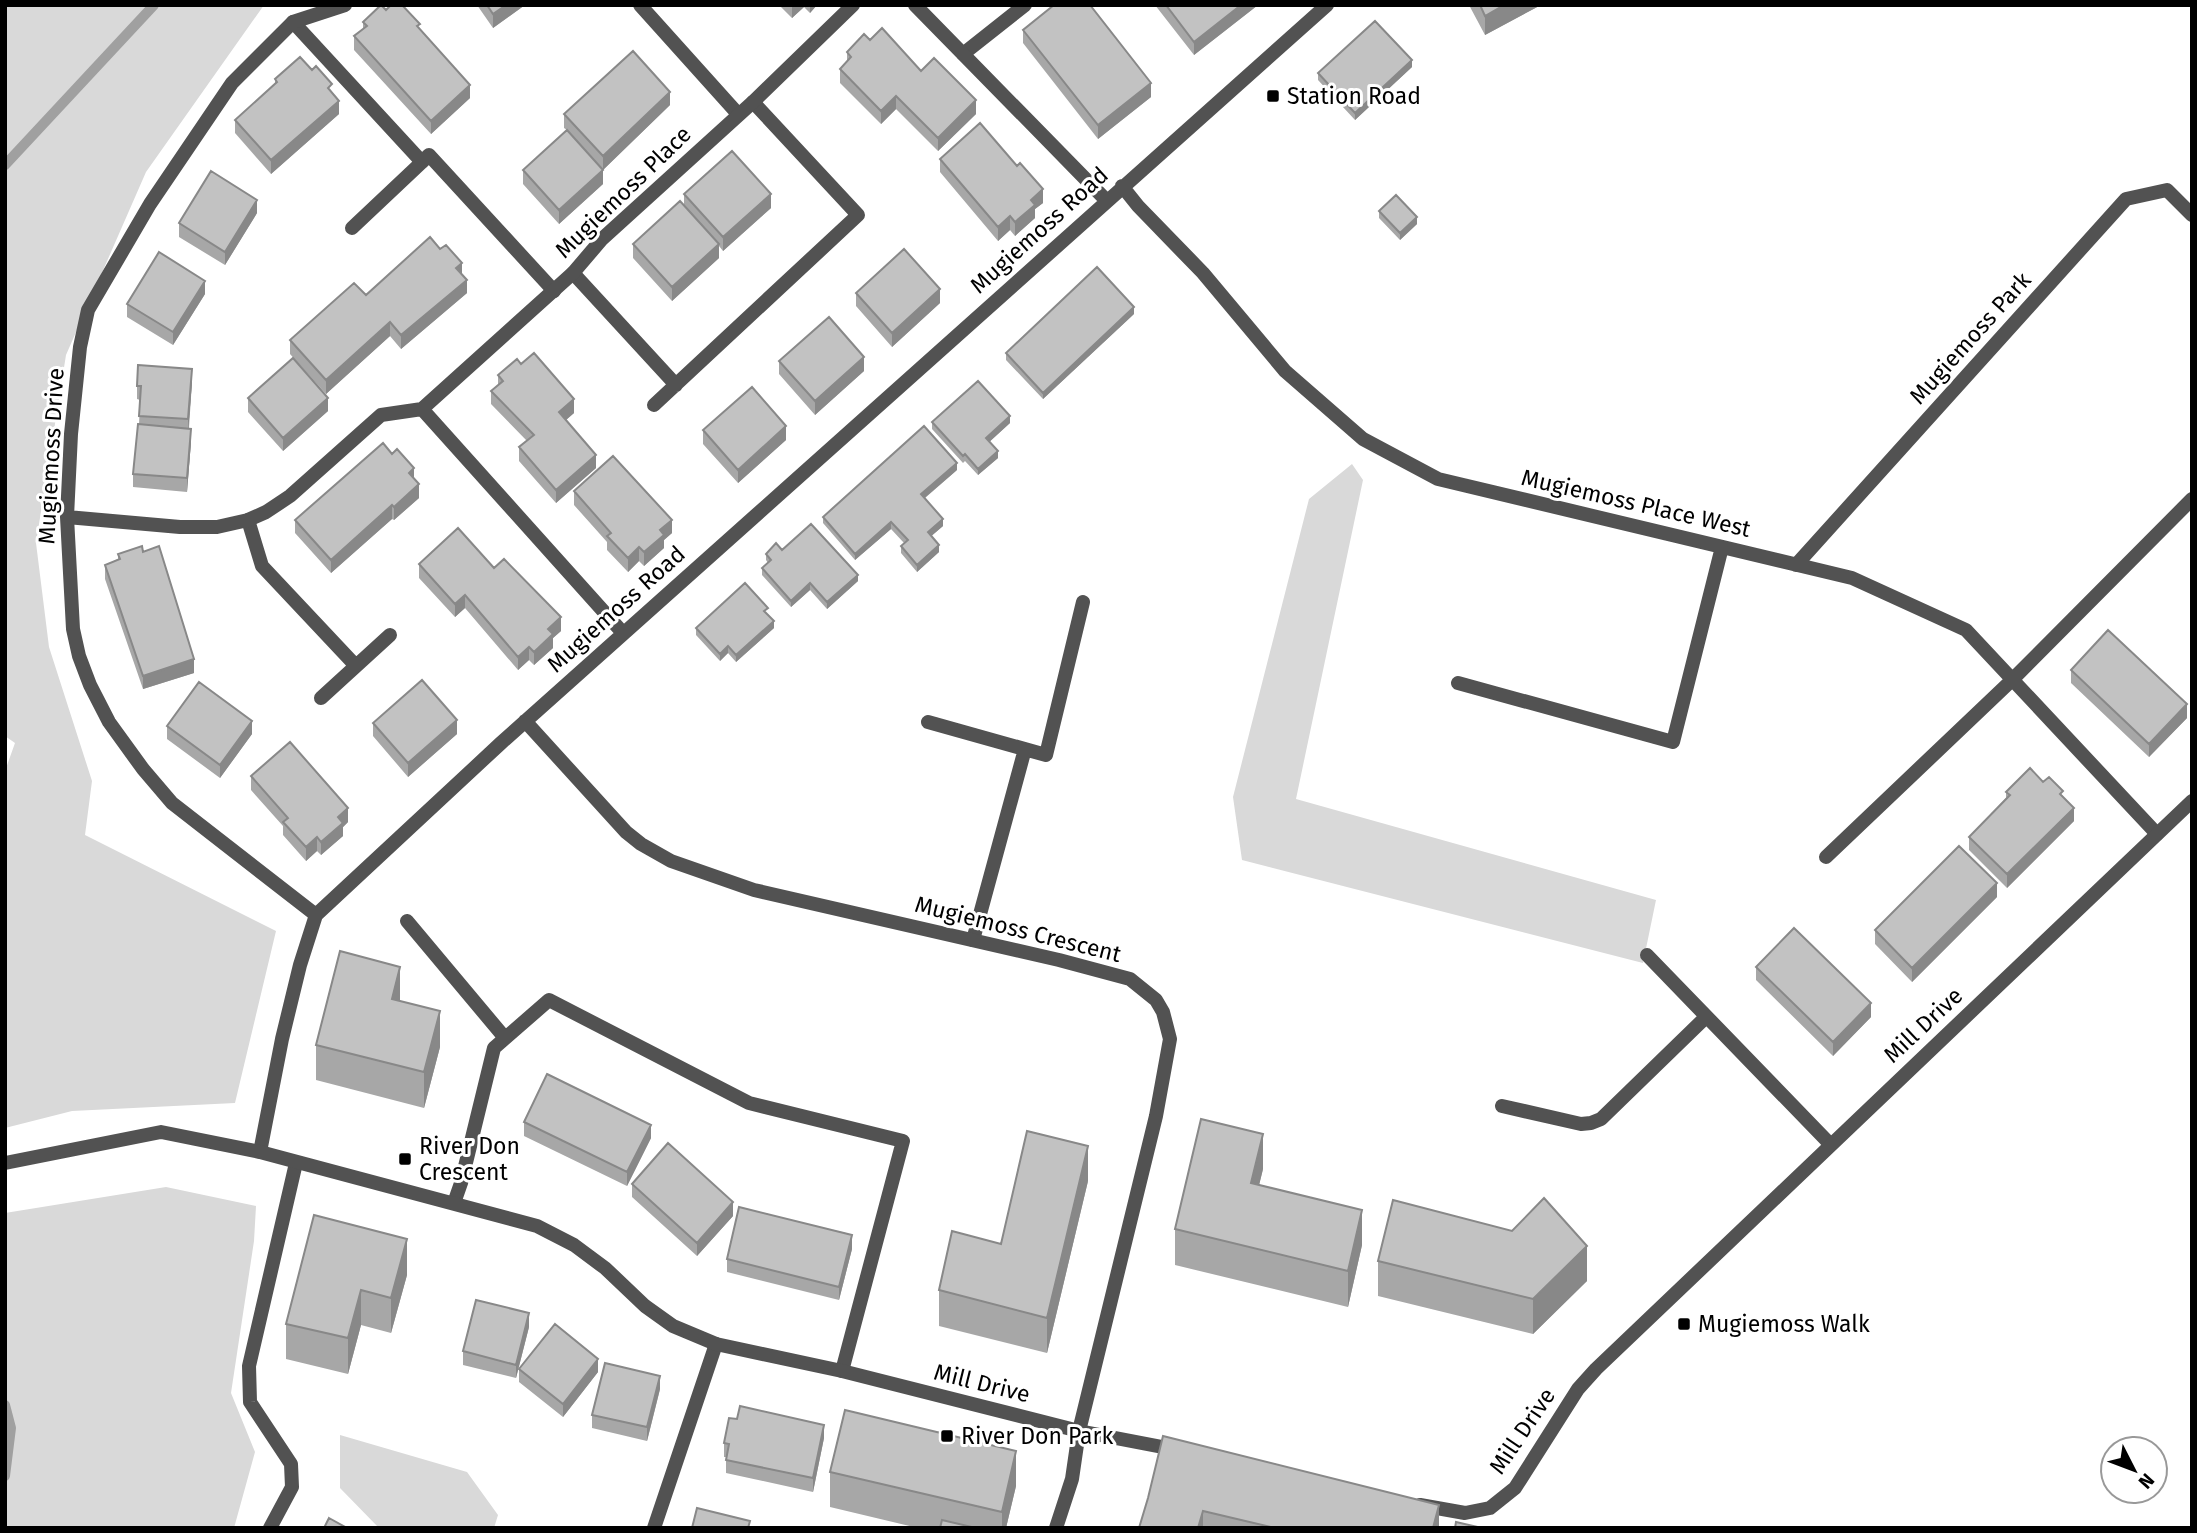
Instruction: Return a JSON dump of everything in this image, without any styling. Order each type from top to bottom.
[{"type":"street","name":"Mugiemoss Drive","points":[[316,915],[172,803],[142,769],[109,722],[90,685],[79,656],[73,629],[67,517],[71,434],[80,348],[88,310],[150,204],[232,83],[293,22],[345,5]]},
{"type":"street","points":[[640,5],[738,114]]},
{"type":"street","name":"Mugiemoss Place","points":[[422,409],[554,291],[602,239],[753,102],[853,5]]},
{"type":"street","points":[[915,5],[1106,200]]},
{"type":"street","points":[[963,54],[1024,5]]},
{"type":"street","name":"Mugiemoss Road","points":[[316,915],[525,721],[1327,5]]},
{"type":"street","points":[[293,22],[422,162]]},
{"type":"street","points":[[654,405],[858,215],[753,102]]},
{"type":"street","points":[[352,228],[429,155],[554,291]]},
{"type":"street","name":"Mugiemoss Place West","points":[[1122,186],[1203,273],[1285,371],[1363,439],[1438,479],[1852,578],[1966,630],[2157,834]]},
{"type":"street","name":"Mugiemoss Park","points":[[1796,565],[2126,199],[2167,190],[2192,215]]},
{"type":"street","points":[[573,273],[676,384]]},
{"type":"street","points":[[67,517],[180,527],[217,527],[247,520],[266,512],[290,496],[381,415],[422,409],[623,633]]},
{"type":"street","points":[[1826,858],[2012,680],[2192,499]]},
{"type":"street","points":[[247,520],[262,566],[356,666]]},
{"type":"street","points":[[1458,683],[1673,742],[1722,547]]},
{"type":"street","points":[[928,722],[1046,755],[1083,602]]},
{"type":"street","points":[[320,698],[390,635]]},
{"type":"street","name":"Mugiemoss Crescent","points":[[525,721],[626,832],[671,861],[754,890],[1130,979],[1156,1000],[1168,1025],[1170,1040],[1156,1116],[1079,1431],[1072,1479],[1056,1528]]},
{"type":"street","points":[[973,940],[1026,749]]},
{"type":"street","name":"Mill Drive","points":[[1405,1502],[1465,1513],[1490,1508],[1515,1488],[1578,1389],[1596,1369],[2192,800]]},
{"type":"street","points":[[5,1163],[162,1132],[260,1152],[291,1002],[316,915]]},
{"type":"street","points":[[407,921],[505,1038]]},
{"type":"street","points":[[1647,956],[1830,1144]]},
{"type":"street","points":[[454,1203],[494,1048],[549,1000],[749,1103],[903,1141],[842,1371]]},
{"type":"street","points":[[1502,1106],[1581,1124],[1601,1119],[1706,1017]]},
{"type":"street","name":"Mill Drive","points":[[260,1152],[537,1226],[575,1245],[605,1268],[645,1306],[673,1326],[716,1344],[842,1371],[1079,1431],[1193,1453]]},
{"type":"street","points":[[270,1528],[292,1487],[291,1464],[250,1402],[248,1366],[296,1163]]},
{"type":"street","points":[[654,1528],[716,1344]]},
{"type":"shaded area","points":[[5,5],[264,5],[146,172],[66,355],[36,543],[49,647],[92,781],[85,835],[276,931],[235,1103],[72,1111],[5,1128],[5,771],[15,743],[5,736]]},
{"type":"shaded area","points":[[1352,464],[1363,480],[1296,799],[1656,900],[1643,963],[1242,860],[1233,797],[1309,499]]},
{"type":"shaded area","points":[[166,1187],[256,1206],[254,1241],[231,1393],[255,1452],[234,1528],[5,1528],[5,1213]]},
{"type":"shaded area","points":[[340,1435],[467,1472],[498,1515],[494,1528],[379,1528],[340,1488]]},
{"type":"building","points":[[381,5],[386,10],[391,5],[402,5],[420,24],[417,26],[470,85],[431,121],[354,36],[367,26],[363,22]]},
{"type":"building","points":[[487,5],[506,5],[493,14]]},
{"type":"building","points":[[1054,5],[1090,5],[1151,83],[1098,125],[1023,30]]},
{"type":"building","points":[[1166,5],[1241,5],[1194,42]]},
{"type":"building","points":[[1480,5],[1504,5],[1485,16]]},
{"type":"building","points":[[1375,21],[1412,60],[1355,113],[1318,73]]},
{"type":"building","points":[[882,28],[921,71],[934,58],[976,100],[938,138],[896,96],[881,111],[840,69],[851,57],[847,52],[864,34],[870,40]]},
{"type":"building","points":[[633,51],[670,92],[603,156],[564,114]]},
{"type":"building","points":[[300,57],[312,70],[316,66],[332,84],[328,88],[339,101],[271,160],[235,120]]},
{"type":"building","points":[[980,123],[1017,166],[1020,163],[1043,189],[1031,200],[1035,205],[1015,222],[1010,216],[998,227],[940,159]]},
{"type":"building","points":[[567,130],[603,170],[559,210],[523,170]]},
{"type":"building","points":[[732,151],[771,194],[723,237],[684,194]]},
{"type":"building","points":[[211,171],[257,200],[225,252],[179,223]]},
{"type":"building","points":[[1396,195],[1417,217],[1400,233],[1379,211]]},
{"type":"building","points":[[680,201],[719,244],[672,287],[633,244]]},
{"type":"building","points":[[430,237],[440,249],[446,245],[462,263],[456,268],[467,280],[401,335],[390,322],[326,380],[290,340],[354,283],[366,295]]},
{"type":"building","points":[[904,249],[940,289],[892,333],[856,293]]},
{"type":"building","points":[[159,252],[205,281],[173,332],[127,304]]},
{"type":"building","points":[[1097,267],[1134,307],[1043,393],[1006,353]]},
{"type":"building","points":[[829,317],[864,357],[815,401],[779,361]]},
{"type":"building","points":[[534,353],[574,399],[559,412],[596,455],[556,490],[519,447],[534,435],[491,391],[503,381],[498,375],[517,359],[521,364]]},
{"type":"building","points":[[293,358],[328,398],[283,438],[248,398]]},
{"type":"building","points":[[138,365],[192,369],[188,419],[139,416],[141,386],[137,386]]},
{"type":"building","points":[[978,381],[1010,416],[986,438],[998,451],[978,469],[932,422]]},
{"type":"building","points":[[752,387],[786,426],[738,470],[703,430]]},
{"type":"building","points":[[138,424],[191,429],[187,478],[133,474]]},
{"type":"building","points":[[924,426],[957,463],[921,494],[943,519],[928,532],[939,545],[917,565],[901,546],[908,540],[891,522],[855,554],[823,517]]},
{"type":"building","points":[[383,443],[392,454],[397,449],[414,468],[409,473],[419,484],[331,560],[295,520]]},
{"type":"building","points":[[613,456],[672,520],[660,530],[664,535],[644,552],[639,547],[628,558],[607,536],[611,533],[574,491]]},
{"type":"building","points":[[811,524],[858,575],[827,602],[810,583],[791,601],[762,568],[771,560],[766,554],[776,543],[782,550]]},
{"type":"building","points":[[458,528],[494,568],[504,559],[561,617],[548,629],[553,634],[534,652],[529,647],[518,657],[465,595],[455,604],[419,564]]},
{"type":"building","points":[[142,546],[143,552],[159,546],[194,659],[143,676],[105,565],[120,559],[118,554]]},
{"type":"building","points":[[745,583],[768,608],[764,611],[774,621],[736,655],[728,646],[720,654],[696,628]]},
{"type":"building","points":[[2108,630],[2187,704],[2149,744],[2071,670]]},
{"type":"building","points":[[422,680],[457,720],[408,763],[373,723]]},
{"type":"building","points":[[199,682],[252,721],[220,765],[167,726]]},
{"type":"building","points":[[290,742],[348,808],[338,817],[343,823],[321,842],[317,837],[306,847],[283,822],[288,818],[251,776]]},
{"type":"building","points":[[2030,768],[2043,782],[2049,777],[2063,791],[2060,794],[2074,808],[2007,874],[1969,837],[2010,795],[2006,792]]},
{"type":"building","points":[[1959,846],[1997,883],[1912,968],[1875,930]]},
{"type":"building","points":[[1794,928],[1871,1003],[1833,1042],[1756,967]]},
{"type":"building","points":[[340,951],[400,967],[392,999],[440,1011],[424,1072],[316,1045]]},
{"type":"building","points":[[547,1074],[651,1125],[627,1172],[524,1122]]},
{"type":"building","points":[[1201,1119],[1263,1134],[1251,1183],[1362,1210],[1348,1271],[1175,1229]]},
{"type":"building","points":[[1027,1131],[1088,1146],[1047,1318],[939,1290],[952,1231],[1001,1244]]},
{"type":"building","points":[[668,1143],[733,1202],[697,1243],[632,1184]]},
{"type":"building","points":[[1544,1198],[1587,1246],[1533,1299],[1378,1261],[1393,1200],[1512,1231]]},
{"type":"building","points":[[739,1207],[852,1235],[839,1287],[727,1259]]},
{"type":"building","points":[[314,1215],[407,1239],[391,1298],[361,1290],[348,1338],[286,1324]]},
{"type":"building","points":[[476,1300],[529,1313],[516,1365],[463,1351]]},
{"type":"building","points":[[555,1324],[598,1359],[563,1404],[519,1369]]},
{"type":"building","points":[[605,1363],[660,1376],[647,1427],[592,1415]]},
{"type":"building","points":[[740,1406],[824,1425],[813,1478],[726,1460],[729,1444],[724,1443],[729,1418],[737,1419]]},
{"type":"building","points":[[845,1410],[1016,1451],[1002,1512],[830,1472]]},
{"type":"building","points":[[1163,1436],[1439,1505],[1433,1528],[1275,1528],[1203,1511],[1198,1528],[1139,1528]]},
{"type":"building","points":[[697,1508],[750,1521],[748,1528],[692,1528]]},
{"type":"building","points":[[329,1518],[347,1528],[324,1528]]},
{"type":"building","points":[[942,1520],[976,1528],[940,1528]]},
{"type":"building","points":[[1456,1522],[1482,1528],[1455,1528]]},
{"type":"waterway","points":[[5,165],[154,5]]},
{"type":"waterway","points":[[5,1405],[11,1428],[5,1476]]},
{"type":"place","name":"Station Road","points":[[1273,96]]},
{"type":"place","name":"River Don Crescent","points":[[405,1159]]},
{"type":"place","name":"Mugiemoss Walk","points":[[1684,1324]]},
{"type":"place","name":"River Don Park","points":[[947,1436]]}]
